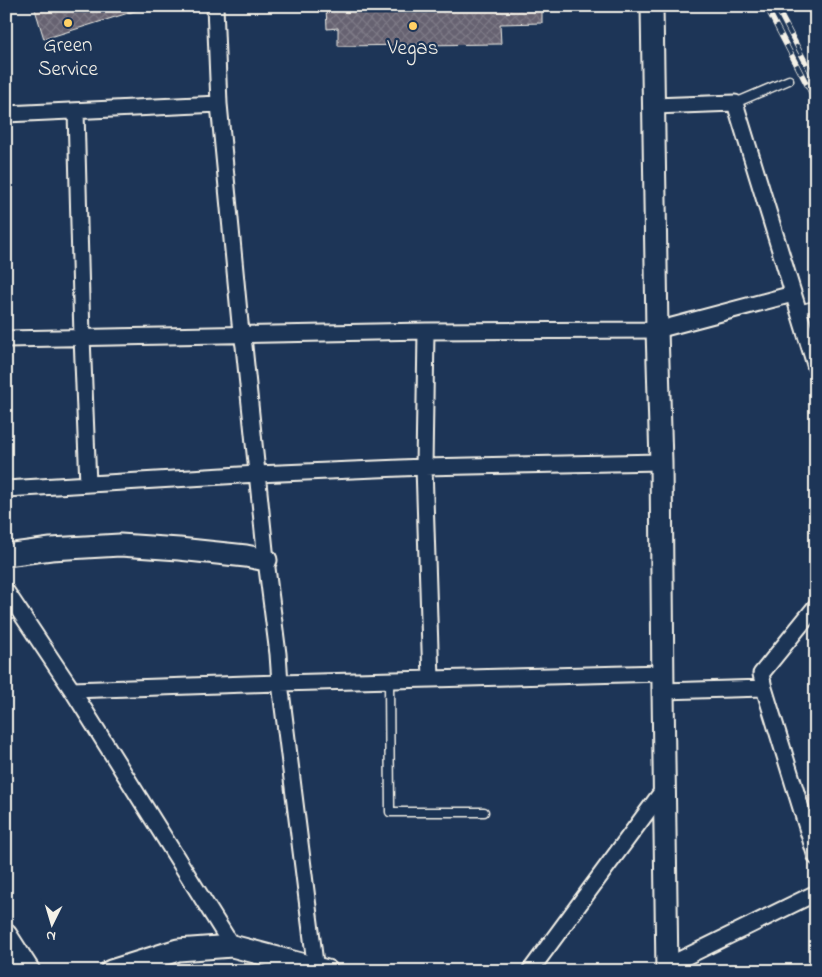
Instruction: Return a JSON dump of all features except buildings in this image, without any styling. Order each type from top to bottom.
[{"type":"street","points":[[111,971],[178,950],[232,946],[320,970],[280,683],[240,323],[219,104],[215,6]]},
{"type":"street","points":[[652,6],[661,462],[667,969],[816,893]]},
{"type":"street","points":[[654,106],[735,103],[815,363]]},
{"type":"street","points":[[6,114],[219,104]]},
{"type":"street","points":[[76,111],[88,484]]},
{"type":"street","points":[[6,339],[426,331],[657,330],[793,294]]},
{"type":"street","points":[[426,331],[424,467],[431,679]]},
{"type":"street","points":[[6,489],[257,474],[424,467],[661,462]]},
{"type":"street","points":[[6,555],[51,549],[120,545],[178,549],[266,560]]},
{"type":"street","points":[[6,591],[72,690],[232,946]]},
{"type":"street","points":[[816,606],[761,674],[816,857]]},
{"type":"street","points":[[72,690],[431,679],[663,682],[764,688]]},
{"type":"street","points":[[530,971],[664,789]]},
{"type":"street","points":[[6,935],[29,971]]},
{"type":"lane","points":[[735,103],[788,80]]},
{"type":"lane","points":[[798,310],[816,305]]},
{"type":"lane","points":[[389,680],[390,812],[484,812]]},
{"type":"railway","points":[[766,6],[816,102]]},
{"type":"railway","points":[[776,6],[816,82]]},
{"type":"place","name":"Green Service","points":[[68,23]]},
{"type":"place","name":"Vegas","points":[[413,26]]}]
